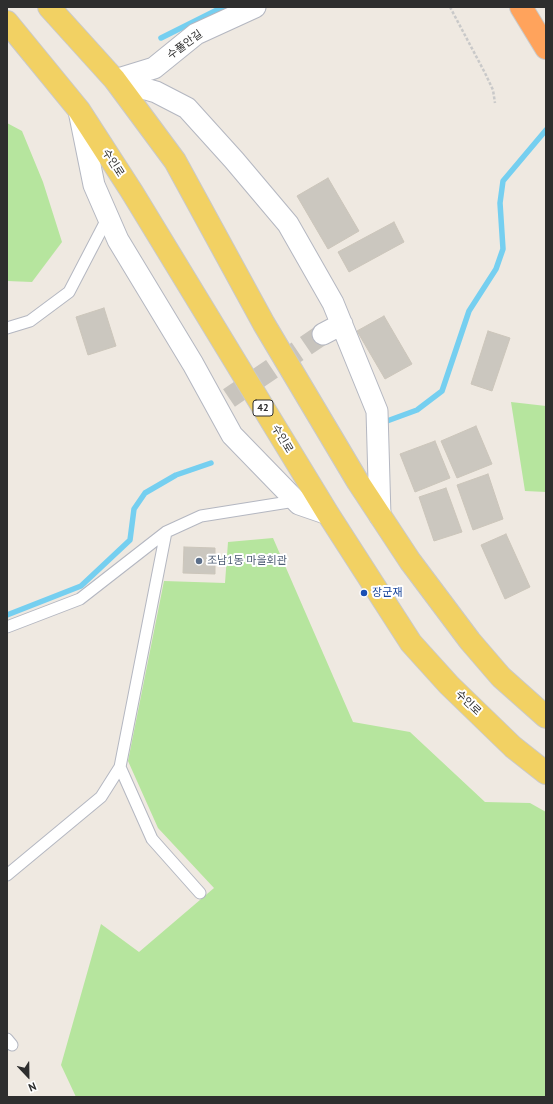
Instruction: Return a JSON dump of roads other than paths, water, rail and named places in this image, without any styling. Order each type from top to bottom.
[{"type":"highway","points":[[521,7],[546,48]]},
{"type":"main road","points":[[49,7],[115,80],[175,161],[264,324],[358,482],[410,561],[470,641],[500,677],[546,718]]},
{"type":"main road","name":"수인로","points":[[7,22],[79,110],[132,192],[328,514],[411,643],[449,686],[513,747],[546,773]]},
{"type":"street","name":"수풀안길","points":[[115,80],[154,68],[196,34],[255,7]]},
{"type":"street","points":[[115,80],[156,92],[187,108],[234,160],[288,224],[333,303],[377,411],[380,516]]},
{"type":"street","points":[[79,110],[94,184],[118,240],[193,364],[222,402],[232,435],[298,504],[328,514]]},
{"type":"street","points":[[323,334],[342,324]]},
{"type":"lane","points":[[7,328],[30,321],[69,292],[108,217]]},
{"type":"lane","points":[[7,627],[80,599],[166,532],[201,516],[296,501]]},
{"type":"lane","points":[[7,875],[101,797],[120,767],[166,532]]},
{"type":"lane","points":[[120,767],[152,838],[200,893]]},
{"type":"waterway","points":[[161,38],[223,7]]},
{"type":"waterway","points":[[387,421],[417,410],[442,391],[469,311],[496,269],[503,249],[500,203],[503,181],[546,130]]},
{"type":"waterway","points":[[7,615],[81,586],[130,540],[134,509],[145,493],[176,475],[211,463]]},
{"type":"tunnel","points":[[229,398],[323,334]]},
{"type":"place","name":"조남1동 마을회관","points":[[199,561]]},
{"type":"place","name":"장군재","points":[[364,593]]}]
